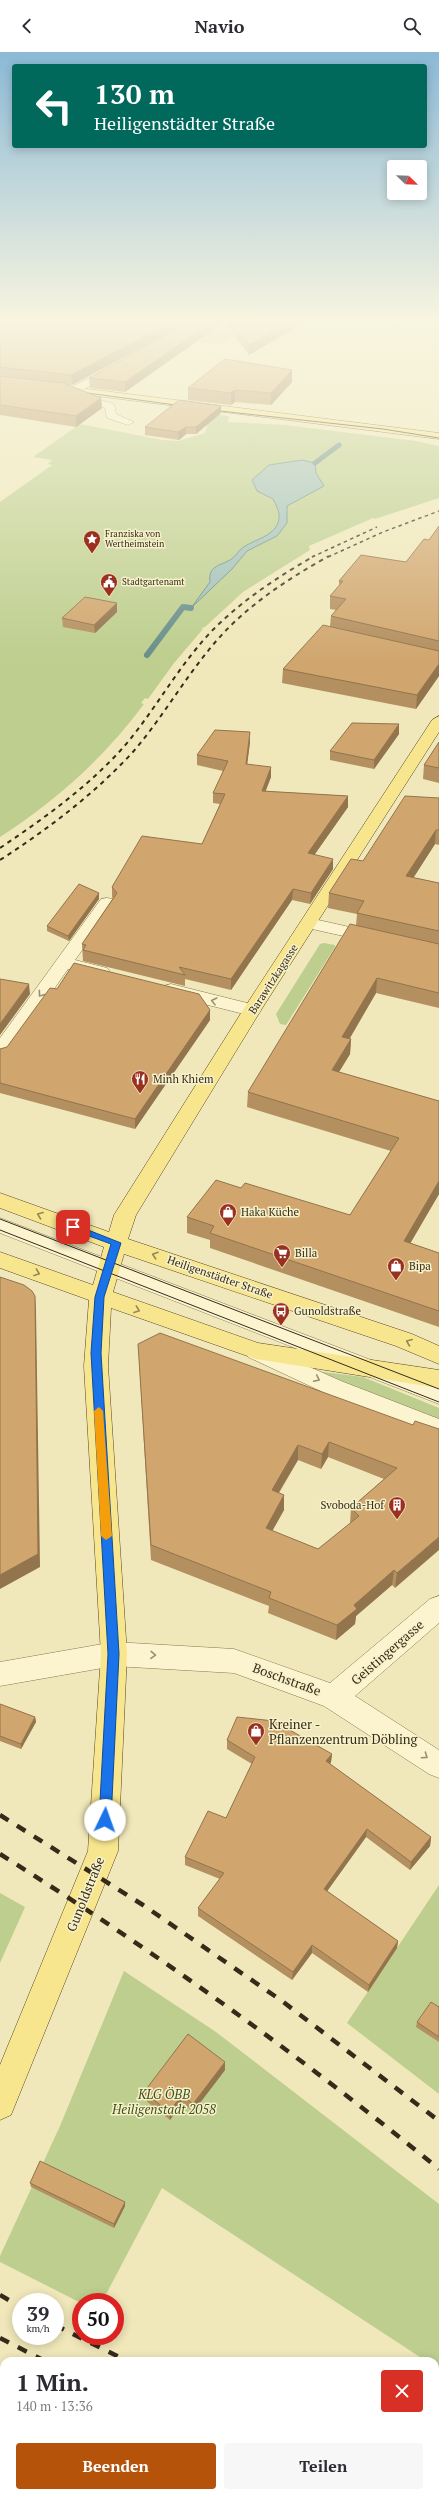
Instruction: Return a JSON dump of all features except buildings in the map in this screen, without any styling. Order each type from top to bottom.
[{"type":"main road","points":[[416,433],[439,436]]},
{"type":"main road","name":"Barawitzkagasse","points":[[116,1243],[125,1214],[252,1010],[439,720]]},
{"type":"main road","name":"Heiligenstädter Straße","points":[[0,1200],[116,1243],[384,1333],[439,1355]]},
{"type":"main road","name":"Gunoldstraße","points":[[0,2104],[103,1851],[114,1654],[96,1366],[100,1297],[116,1243]]},
{"type":"main road","points":[[0,1260],[100,1297],[256,1351],[439,1379]]},
{"type":"street","points":[[0,1052],[107,903]]},
{"type":"street","points":[[308,923],[388,941]]},
{"type":"street","points":[[64,963],[119,977]]},
{"type":"street","points":[[157,986],[252,1010]]},
{"type":"street","points":[[0,1225],[439,1395]]},
{"type":"street","points":[[256,1351],[333,1387],[439,1429]]},
{"type":"street","name":"Geistingergasse","points":[[334,1697],[439,1607]]},
{"type":"street","name":"Boschstraße","points":[[0,1674],[114,1654],[234,1661],[284,1677],[334,1697],[439,1765]]},
{"type":"green space","points":[[67,433],[127,433],[162,440],[179,441],[205,433],[351,433],[416,441],[439,446],[439,498],[375,519],[373,518],[309,546],[310,550],[243,592],[205,627],[201,628],[203,629],[174,663],[148,699],[145,698],[141,703],[144,704],[129,723],[96,760],[60,793],[0,837],[0,502],[52,465],[48,464],[52,460],[33,457]]},
{"type":"green space","points":[[324,943],[335,945],[335,947],[286,1025],[280,1024],[276,1014],[320,944]]},
{"type":"green space","points":[[316,1371],[363,1377],[439,1408],[439,1420]]},
{"type":"green space","points":[[439,1885],[439,2094],[347,2023]]},
{"type":"green space","points":[[0,1893],[25,1907],[0,1963]]},
{"type":"green space","name":"KLG ÖBB Heiligenstadt 2058","points":[[124,1971],[216,2032],[439,2204],[439,2357],[420,2357],[162,2188],[107,2293],[72,2293],[72,2298],[64,2293],[61,2293],[0,2262],[0,2256],[60,2126]]},
{"type":"water","points":[[302,460],[315,463],[316,473],[324,486],[287,506],[287,523],[277,536],[247,551],[232,569],[191,608],[210,582],[211,573],[215,567],[232,559],[241,549],[269,534],[277,525],[279,514],[273,499],[257,491],[252,480],[269,465]]},
{"type":"waterway","points":[[315,463],[339,445]]},
{"type":"waterway","points":[[147,655],[183,607],[191,608]]},
{"type":"tram line","points":[[409,433],[439,438]]},
{"type":"tram line","points":[[0,1219],[439,1389]]},
{"type":"tram line","points":[[0,1230],[439,1402]]},
{"type":"railway","points":[[328,557],[383,532],[439,511]]},
{"type":"railway","points":[[314,556],[377,527]]},
{"type":"railway","points":[[0,848],[63,803],[107,765],[140,727],[196,649],[221,622],[250,597],[314,556]]},
{"type":"railway","points":[[0,860],[69,811],[102,783],[132,753],[208,651],[234,622],[279,586],[329,556]]},
{"type":"railway","points":[[0,1815],[143,1905],[282,2001],[439,2121]]},
{"type":"railway","points":[[0,1854],[57,1890],[224,2005],[333,2085],[439,2169]]},
{"type":"railway","points":[[0,2295],[12,2302]]},
{"type":"railway","points":[[64,2330],[119,2357]]},
{"type":"railway","points":[[0,2338],[37,2357]]},
{"type":"slow traffic","points":[[99,1411],[106,1536]]},
{"type":"place","name":"Franziska von Wertheimstein","points":[[92,554]]},
{"type":"place","name":"Stadtgartenamt","points":[[109,597]]},
{"type":"place","name":"Minh Khiem","points":[[140,1094]]},
{"type":"place","name":"Haka Küche","points":[[228,1227]]},
{"type":"place","name":"Billa","points":[[282,1268]]},
{"type":"place","name":"Bipa","points":[[396,1281]]},
{"type":"place","name":"Gunoldstraße","points":[[281,1326]]},
{"type":"place","name":"Svoboda-Hof","points":[[397,1520]]},
{"type":"place","name":"Kreiner - Pflanzenzentrum Döbling","points":[[256,1746]]},
{"type":"route","points":[[73,1227],[116,1243],[100,1297],[96,1328],[96,1366],[114,1654],[105,1820]]}]
